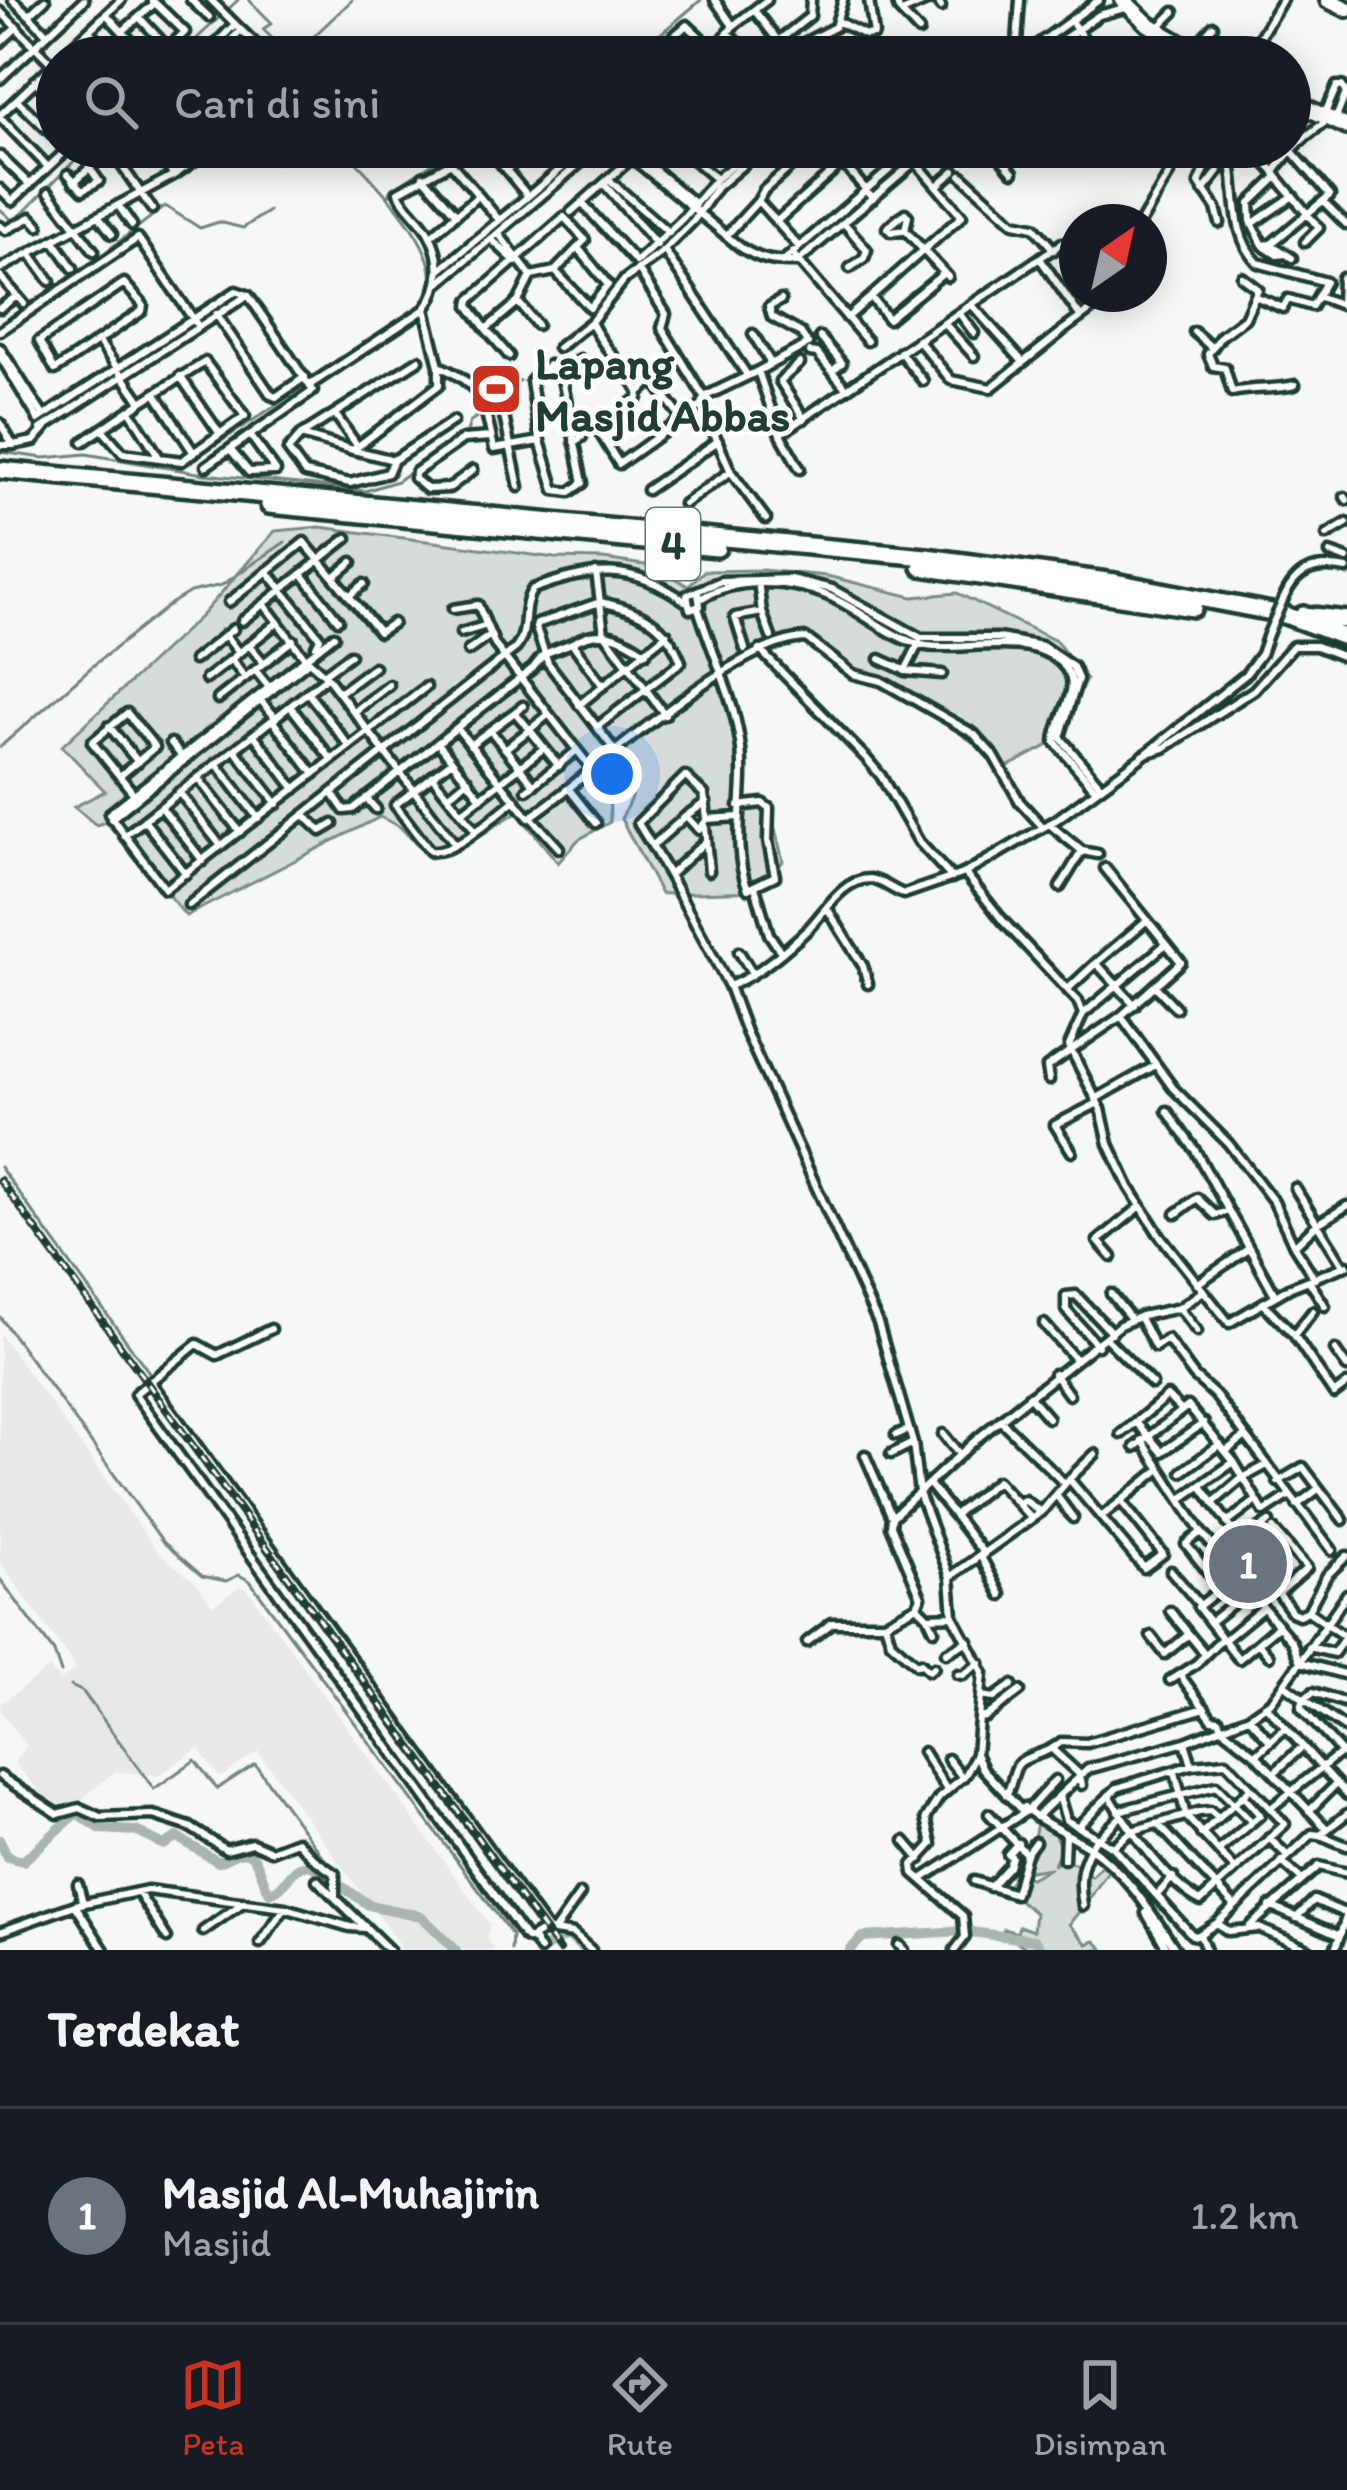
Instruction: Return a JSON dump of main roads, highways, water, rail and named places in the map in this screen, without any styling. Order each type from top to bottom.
[{"type":"highway","points":[[1330,0],[1347,9]]},
{"type":"highway","points":[[1126,4],[1166,36]]},
{"type":"highway","name":"4","points":[[0,470],[926,557],[1282,607],[1346,646]]},
{"type":"highway","name":"4","points":[[0,480],[922,567],[1182,605],[1284,625],[1346,646]]},
{"type":"highway","points":[[1282,607],[1347,620]]},
{"type":"waterway","points":[[199,36],[238,0]]},
{"type":"waterway","points":[[249,0],[272,23],[263,29],[270,36]]},
{"type":"waterway","points":[[314,36],[352,0]]},
{"type":"waterway","points":[[658,36],[701,0]]},
{"type":"waterway","points":[[0,209],[17,219],[67,168]]},
{"type":"waterway","points":[[338,363],[416,310],[431,285],[430,264],[421,242],[362,168]]},
{"type":"waterway","points":[[388,197],[392,189],[425,168]]},
{"type":"waterway","points":[[0,325],[165,206],[200,228],[219,222],[243,228],[269,211]]},
{"type":"waterway","points":[[0,452],[44,458],[86,454],[204,474],[365,491],[397,481],[467,432],[470,422],[520,381]]},
{"type":"waterway","points":[[179,469],[305,386]]},
{"type":"waterway","points":[[0,747],[172,603],[190,592],[222,585],[285,542]]},
{"type":"waterway","points":[[0,1167],[456,1795]]},
{"type":"waterway","points":[[0,1317],[163,1542],[202,1576],[226,1581],[239,1575],[250,1581],[512,1935],[511,1950]]},
{"type":"waterway","points":[[0,1579],[54,1652],[61,1673]]},
{"type":"waterway","points":[[71,1686],[83,1692],[154,1789],[195,1760],[217,1789],[255,1764],[327,1863]]},
{"type":"waterway","points":[[0,1840],[7,1857],[23,1861],[77,1813],[101,1829],[136,1831],[164,1845],[177,1837],[218,1862],[250,1854],[270,1893],[299,1867],[312,1866],[369,1905],[421,1916],[456,1950]]},
{"type":"waterway","points":[[850,1950],[863,1937],[963,1931],[1034,1940],[1042,1950]]},
{"type":"waterway","points":[[540,1950],[570,1937],[584,1950]]},
{"type":"railway","points":[[0,1180],[559,1950]]},
{"type":"place","name":"Lapang Masjid Abbas","points":[[496,389]]},
{"type":"place","name":"Masjid Al-Muhajirin","points":[[1248,1564]]}]
